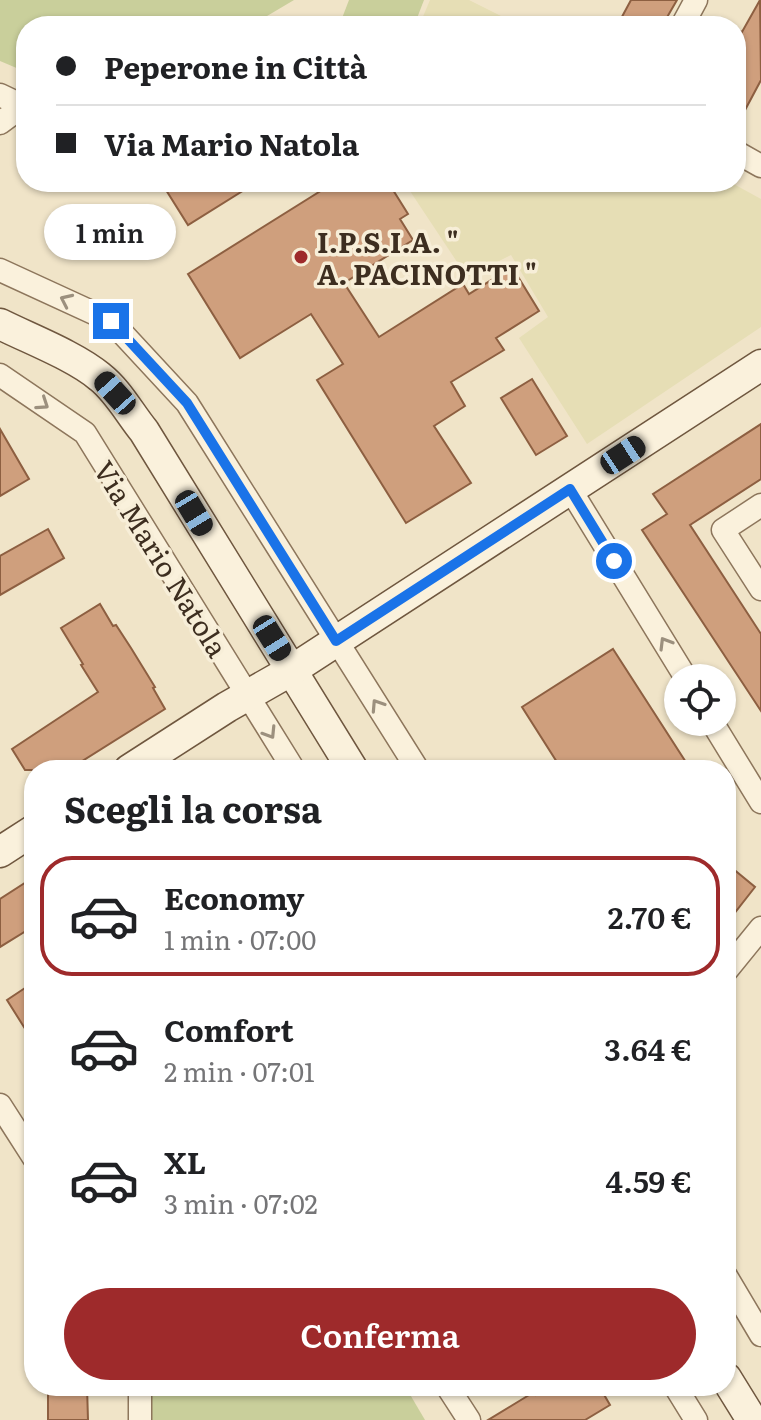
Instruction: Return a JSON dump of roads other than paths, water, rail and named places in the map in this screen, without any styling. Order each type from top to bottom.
[{"type":"street","points":[[0,270],[111,321],[187,403],[412,760]]},
{"type":"street","name":"Via Mario Natola","points":[[0,324],[101,377],[115,393],[144,431],[347,760]]},
{"type":"street","points":[[145,760],[292,670],[759,368]]},
{"type":"street","name":"Via Mario Natola","points":[[0,375],[85,433],[288,760]]},
{"type":"street","points":[[570,489],[677,664]]},
{"type":"street","points":[[761,505],[723,530],[761,589]]},
{"type":"street","points":[[721,736],[735,760]]},
{"type":"street","points":[[736,761],[761,802]]},
{"type":"street","points":[[0,852],[24,836]]},
{"type":"street","points":[[736,959],[761,928]]},
{"type":"street","points":[[0,1105],[24,1142]]},
{"type":"street","points":[[736,1293],[761,1335]]},
{"type":"street","points":[[736,1394],[752,1420]]},
{"type":"street","points":[[140,1396],[140,1420]]},
{"type":"street","points":[[453,1396],[469,1420]]},
{"type":"street","points":[[681,1396],[696,1420]]},
{"type":"place","name":"I.P.S.I.A. \" A. PACINOTTI \"","points":[[301,257]]}]
